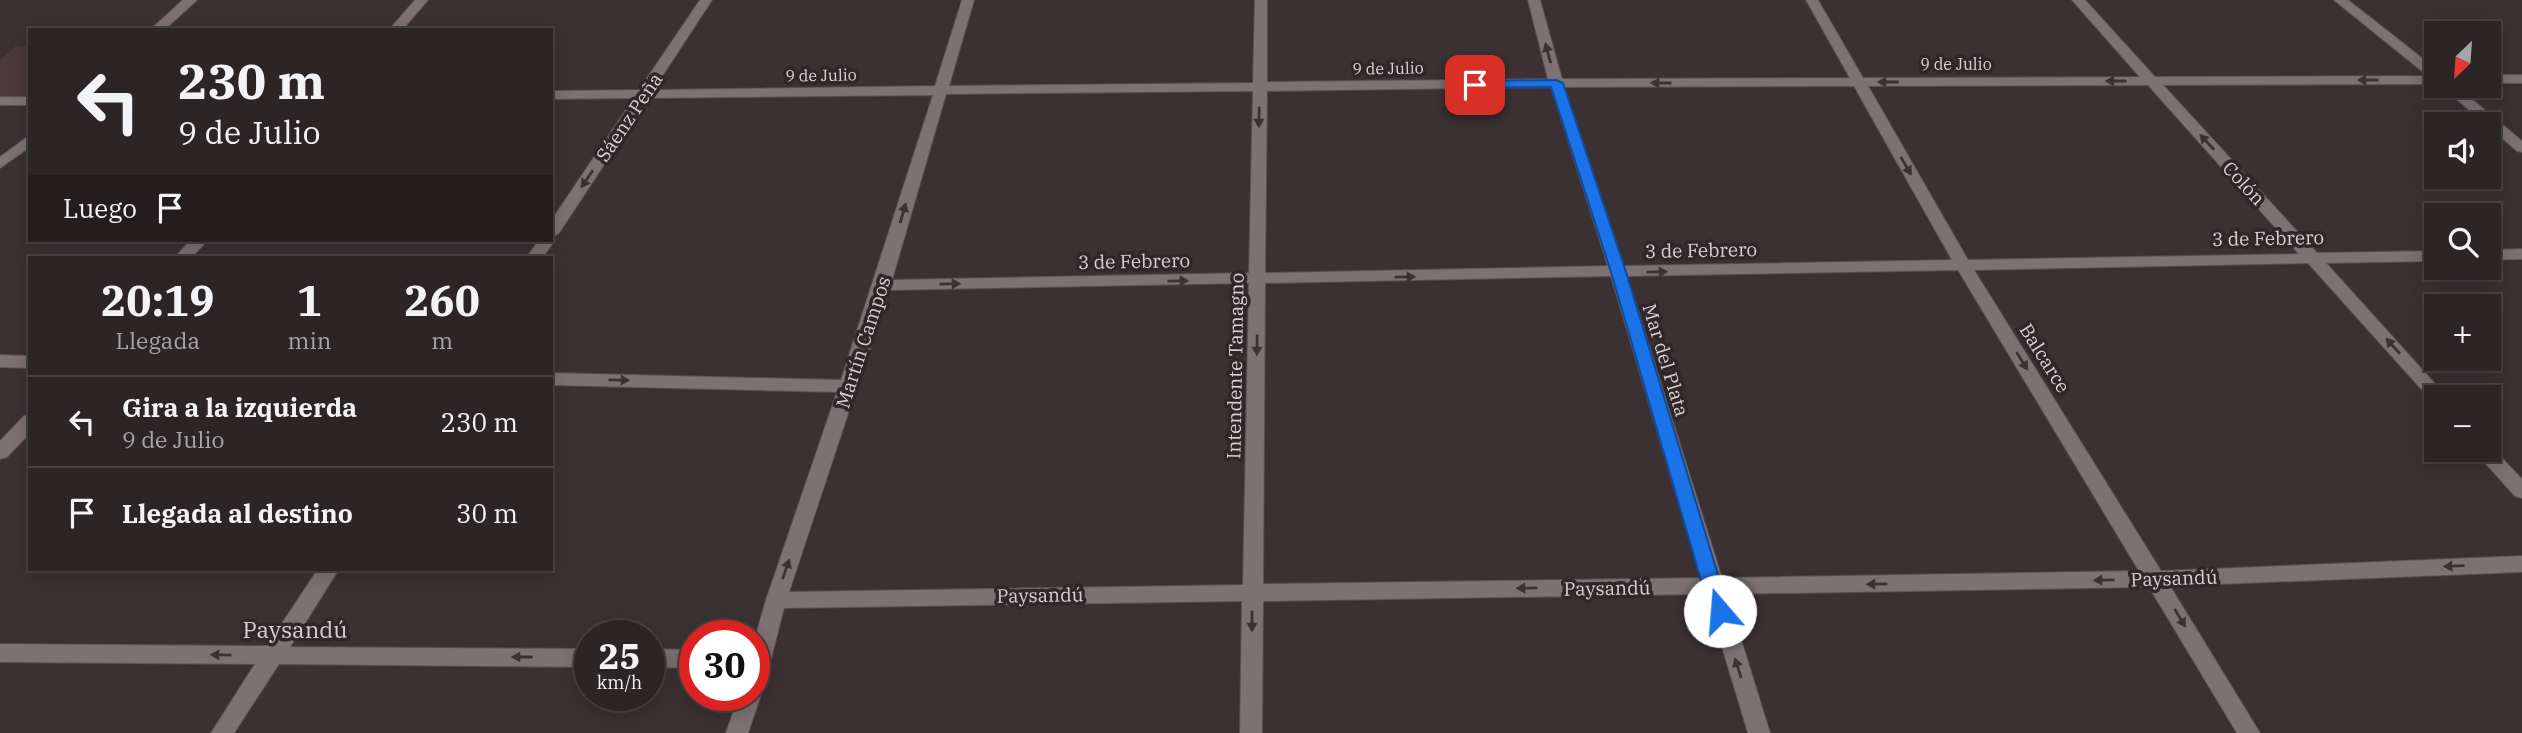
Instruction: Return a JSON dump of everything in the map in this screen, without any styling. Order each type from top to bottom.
[{"type":"street","points":[[158,28],[191,0]]},
{"type":"street","points":[[397,28],[422,0]]},
{"type":"street","name":"Sáenz Peña","points":[[553,230],[706,0]]},
{"type":"street","name":"Martín Campos","points":[[770,620],[882,285],[938,91],[968,0]]},
{"type":"street","name":"Intendente Tamagno","points":[[1251,733],[1261,0]]},
{"type":"street","name":"Mar del Plata","points":[[1534,0],[1556,83],[1618,272],[1759,733]]},
{"type":"street","name":"Balcarce","points":[[1812,0],[1963,265],[2249,733]]},
{"type":"street","name":"Colón","points":[[2078,0],[2427,385]]},
{"type":"street","points":[[2340,0],[2424,68]]},
{"type":"street","name":"9 de Julio","points":[[553,95],[1556,83],[2424,78]]},
{"type":"street","points":[[2501,79],[2522,79]]},
{"type":"street","points":[[2462,98],[2522,148]]},
{"type":"street","points":[[0,101],[28,101]]},
{"type":"street","points":[[0,164],[28,141]]},
{"type":"street","points":[[184,256],[198,242]]},
{"type":"street","points":[[2501,255],[2522,254]]},
{"type":"street","name":"3 de Febrero","points":[[882,285],[2424,256]]},
{"type":"street","points":[[0,361],[28,362]]},
{"type":"street","points":[[553,379],[848,386]]},
{"type":"street","points":[[0,452],[28,423]]},
{"type":"street","points":[[2496,462],[2522,491]]},
{"type":"street","name":"Paysandú","points":[[776,600],[2157,579],[2522,564]]},
{"type":"street","points":[[222,733],[328,571]]},
{"type":"street","name":"Paysandú","points":[[0,653],[574,658]]},
{"type":"street","points":[[737,733],[745,711]]},
{"type":"shaded area","points":[[16,46],[28,46],[28,96],[0,96],[0,60]]},
{"type":"route","points":[[1475,85],[1556,83],[1618,272],[1720,611]]}]
